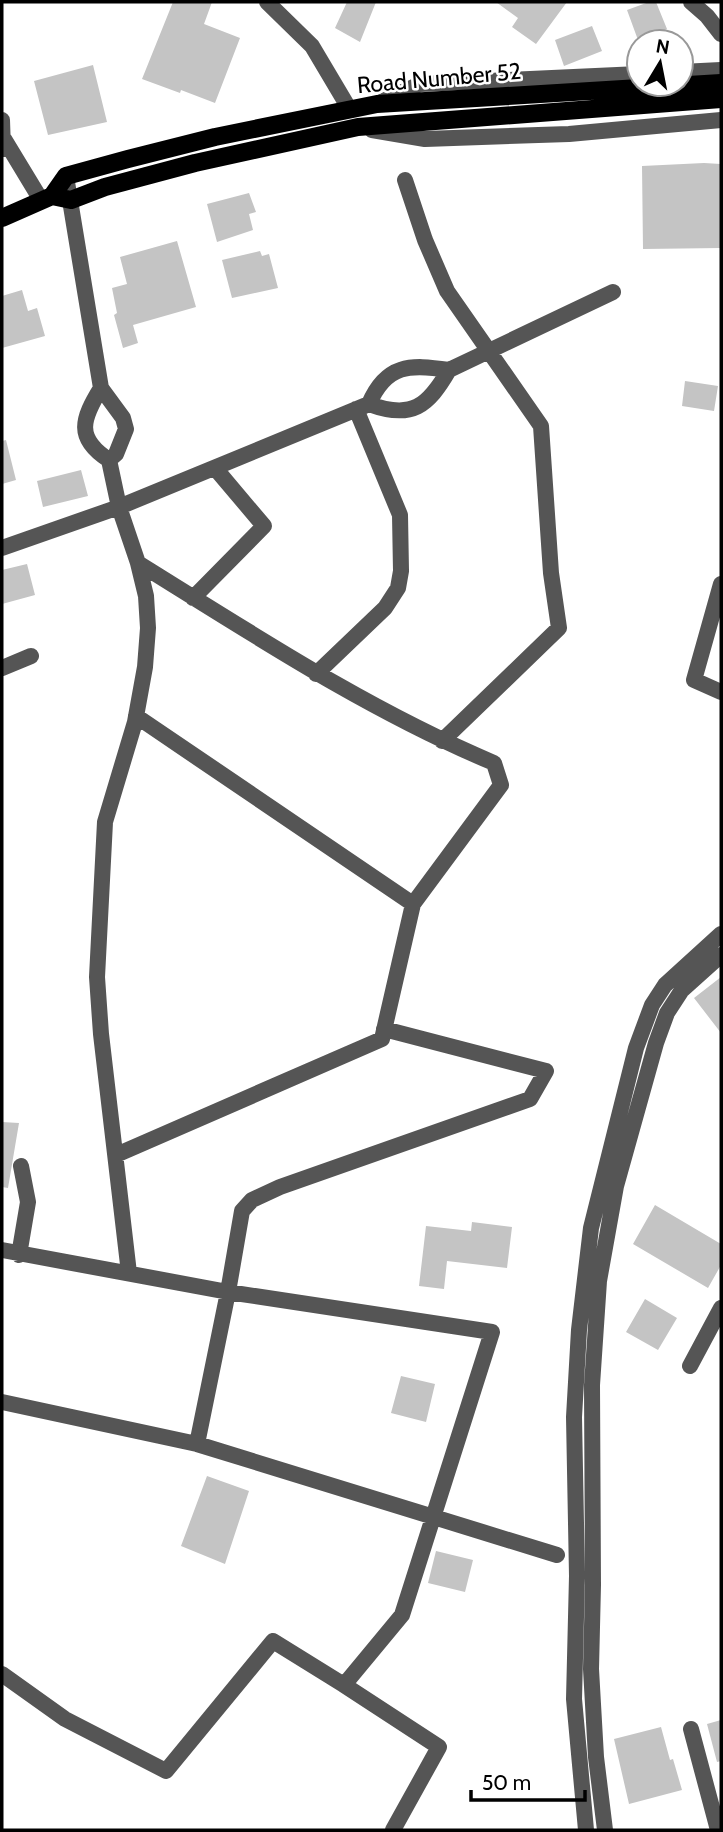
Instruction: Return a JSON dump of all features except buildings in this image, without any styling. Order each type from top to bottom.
[{"type":"main road","name":"Road Number 52","points":[[66,176],[215,137],[377,104],[721,83]]},
{"type":"main road","name":"Road Number 52","points":[[71,200],[105,187],[195,163],[358,127],[721,99]]},
{"type":"main road","points":[[2,218],[46,198],[66,176]]},
{"type":"main road","points":[[46,198],[71,200]]},
{"type":"street","points":[[267,2],[312,46],[350,110]]},
{"type":"street","points":[[691,2],[721,34]]},
{"type":"street","points":[[695,71],[721,70]]},
{"type":"street","points":[[377,104],[419,84],[625,75]]},
{"type":"street","points":[[2,120],[2,156]]},
{"type":"street","points":[[358,127],[425,139],[569,134],[721,120]]},
{"type":"street","points":[[4,139],[46,198]]},
{"type":"street","points":[[66,176],[101,388],[123,418],[126,429],[116,454],[108,460]]},
{"type":"street","points":[[405,180],[425,240],[447,291],[541,426],[551,573],[559,628],[442,741]]},
{"type":"street","points":[[2,548],[119,507],[363,407],[403,410],[423,404],[435,393],[449,370],[612,292]]},
{"type":"street","points":[[363,407],[383,379],[400,368],[423,366],[449,370]]},
{"type":"street","points":[[101,388],[85,420],[85,435],[94,451],[108,460],[146,596],[148,628],[145,667],[136,716],[105,822],[98,964],[101,1034],[129,1273]]},
{"type":"street","points":[[316,674],[385,608],[398,588],[401,571],[400,514],[363,407]]},
{"type":"street","points":[[193,598],[264,526],[215,468]]},
{"type":"street","points":[[116,1155],[382,1039],[413,904],[501,785],[494,763],[442,741],[316,674],[138,563]]},
{"type":"street","points":[[721,584],[694,680],[721,692]]},
{"type":"street","points":[[2,667],[32,656]]},
{"type":"street","points":[[136,716],[413,904]]},
{"type":"street","points":[[586,1830],[574,1699],[577,1576],[574,1417],[579,1330],[592,1228],[636,1048],[652,1005],[665,985],[721,934]]},
{"type":"street","points":[[605,1830],[596,1757],[591,1669],[592,1385],[599,1281],[617,1186],[656,1043],[667,1013],[682,990],[721,955]]},
{"type":"street","points":[[197,1444],[242,1211],[252,1200],[280,1187],[530,1099],[546,1071],[384,1029]]},
{"type":"street","points":[[19,1255],[28,1202],[21,1166]]},
{"type":"street","points":[[2,1250],[228,1292],[492,1332],[402,1615],[344,1685]]},
{"type":"street","points":[[690,1366],[721,1308]]},
{"type":"street","points":[[2,1402],[197,1444],[557,1555]]},
{"type":"street","points":[[2,1674],[65,1719],[166,1771],[272,1641],[439,1747],[393,1830]]},
{"type":"street","points":[[691,1729],[718,1830]]}]
